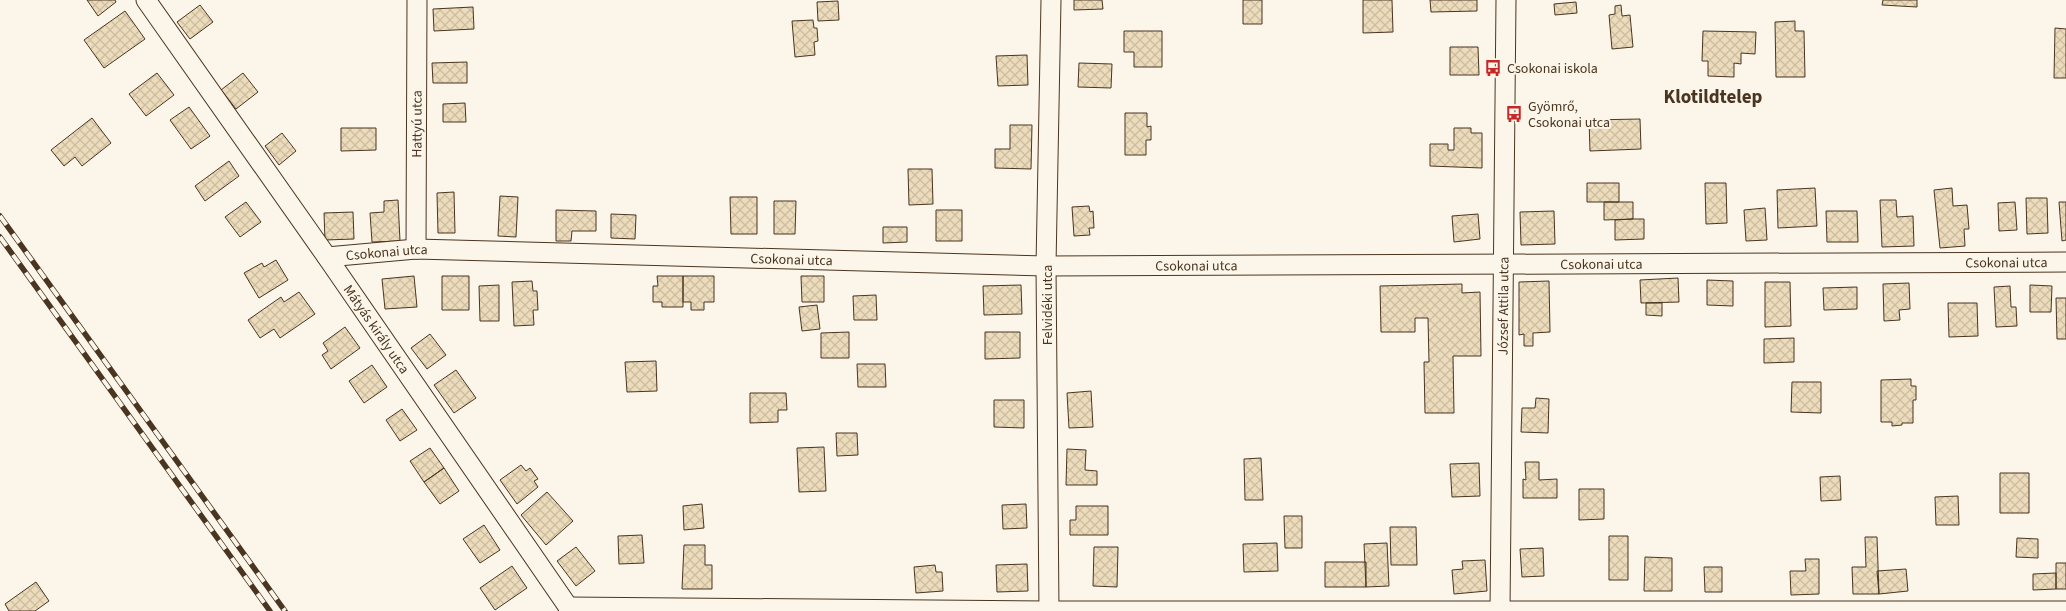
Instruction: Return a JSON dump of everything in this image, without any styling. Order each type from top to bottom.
[{"type":"street","name":"Mátyás király utca","points":[[146,0],[327,257],[569,609]]},
{"type":"street","name":"Hattyú utca","points":[[416,249],[417,0]]},
{"type":"street","name":"Felvidéki utca","points":[[1049,611],[1046,266],[1051,0]]},
{"type":"street","name":"József Attila utca","points":[[1500,610],[1505,264],[1506,0]]},
{"type":"street","name":"Csokonai utca","points":[[327,257],[416,249],[1046,266],[2066,262]]},
{"type":"street","points":[[569,609],[2066,611]]},
{"type":"building","points":[[87,0],[115,0],[116,2],[98,16]]},
{"type":"building","points":[[1074,0],[1102,0],[1103,9],[1074,10]]},
{"type":"building","points":[[1243,0],[1262,0],[1262,24],[1243,24]]},
{"type":"building","points":[[1363,0],[1392,0],[1393,32],[1363,33]]},
{"type":"building","points":[[1430,0],[1477,0],[1477,11],[1431,12]]},
{"type":"building","points":[[1883,0],[1917,0],[1917,7],[1882,5]]},
{"type":"building","points":[[838,1],[839,20],[818,21],[817,2]]},
{"type":"building","points":[[1576,2],[1577,13],[1555,15],[1554,4]]},
{"type":"building","points":[[200,5],[213,22],[190,39],[177,22]]},
{"type":"building","points":[[1621,5],[1622,16],[1630,15],[1633,47],[1612,49],[1609,15],[1615,14],[1615,6]]},
{"type":"building","points":[[473,7],[474,29],[434,31],[433,9]]},
{"type":"building","points":[[125,11],[145,39],[104,68],[84,40]]},
{"type":"building","points":[[813,20],[814,28],[817,28],[818,41],[814,42],[815,55],[795,57],[792,21]]},
{"type":"building","points":[[1795,21],[1795,31],[1804,31],[1805,77],[1776,77],[1775,22]]},
{"type":"building","points":[[2055,28],[2066,29],[2066,78],[2054,78]]},
{"type":"building","points":[[1124,31],[1162,31],[1162,67],[1134,67],[1134,52],[1124,52]]},
{"type":"building","points":[[1703,31],[1756,32],[1755,54],[1741,53],[1741,64],[1734,63],[1734,77],[1708,76],[1708,61],[1702,61]]},
{"type":"building","points":[[1450,47],[1478,47],[1479,75],[1450,75]]},
{"type":"building","points":[[1027,55],[1028,85],[998,86],[996,56]]},
{"type":"building","points":[[467,62],[467,83],[433,83],[432,63]]},
{"type":"building","points":[[1079,63],[1112,64],[1111,88],[1078,87]]},
{"type":"building","points":[[157,73],[174,95],[146,116],[129,94]]},
{"type":"building","points":[[243,73],[258,92],[236,109],[221,90]]},
{"type":"building","points":[[465,103],[466,122],[443,122],[443,104]]},
{"type":"building","points":[[189,107],[210,136],[191,149],[170,120]]},
{"type":"building","points":[[1125,113],[1147,113],[1147,127],[1151,126],[1151,140],[1146,140],[1146,155],[1125,155]]},
{"type":"building","points":[[92,118],[111,143],[82,166],[75,157],[64,166],[51,150]]},
{"type":"building","points":[[1640,119],[1641,149],[1590,151],[1589,120]]},
{"type":"building","points":[[1010,125],[1032,125],[1031,169],[995,168],[995,149],[1010,149]]},
{"type":"building","points":[[341,128],[376,128],[376,150],[341,151]]},
{"type":"building","points":[[1454,128],[1471,128],[1471,133],[1482,133],[1482,168],[1430,166],[1430,144],[1448,144],[1448,150],[1454,150]]},
{"type":"building","points":[[282,133],[296,151],[279,165],[265,146]]},
{"type":"building","points":[[229,161],[239,176],[205,201],[195,186]]},
{"type":"building","points":[[908,169],[932,169],[933,204],[909,205]]},
{"type":"building","points":[[1587,183],[1619,183],[1619,202],[1587,202]]},
{"type":"building","points":[[1705,183],[1726,183],[1727,223],[1706,224]]},
{"type":"building","points":[[1815,188],[1817,226],[1778,228],[1777,190]]},
{"type":"building","points":[[1952,188],[1953,206],[1967,205],[1969,229],[1964,229],[1965,246],[1940,248],[1934,190]]},
{"type":"building","points":[[454,192],[455,233],[438,233],[437,193]]},
{"type":"building","points":[[500,196],[518,197],[516,237],[498,236]]},
{"type":"building","points":[[730,197],[757,197],[757,234],[731,234]]},
{"type":"building","points":[[2026,198],[2047,198],[2048,233],[2027,234]]},
{"type":"building","points":[[398,200],[400,241],[372,242],[370,213],[384,212],[384,201]]},
{"type":"building","points":[[1880,200],[1896,200],[1897,217],[1913,216],[1914,246],[1882,247]]},
{"type":"building","points":[[774,201],[796,201],[795,234],[774,234]]},
{"type":"building","points":[[246,202],[261,222],[240,237],[225,217]]},
{"type":"building","points":[[1604,202],[1633,202],[1633,219],[1604,220]]},
{"type":"building","points":[[2015,202],[2017,230],[1999,231],[1998,203]]},
{"type":"building","points":[[2059,202],[2066,202],[2066,240],[2062,241]]},
{"type":"building","points":[[1089,206],[1090,212],[1093,211],[1094,228],[1089,228],[1090,235],[1074,236],[1072,207]]},
{"type":"building","points":[[1765,208],[1767,240],[1746,241],[1744,210]]},
{"type":"building","points":[[556,210],[596,211],[596,231],[572,231],[571,241],[556,241]]},
{"type":"building","points":[[936,210],[962,210],[962,241],[936,241]]},
{"type":"building","points":[[1554,211],[1555,244],[1521,245],[1520,212]]},
{"type":"building","points":[[1826,211],[1857,211],[1858,242],[1827,242]]},
{"type":"building","points":[[353,212],[354,239],[325,240],[324,213]]},
{"type":"building","points":[[611,214],[636,215],[635,239],[611,238]]},
{"type":"building","points":[[1478,214],[1480,239],[1454,242],[1452,216]]},
{"type":"building","points":[[1644,219],[1644,239],[1615,240],[1615,220]]},
{"type":"building","points":[[883,227],[907,227],[907,242],[883,243]]},
{"type":"building","points":[[276,260],[288,280],[259,298],[244,273],[262,263],[264,267]]},
{"type":"building","points":[[414,276],[417,307],[385,309],[382,279]]},
{"type":"building","points":[[442,276],[469,276],[469,310],[442,310]]},
{"type":"building","points":[[657,276],[683,276],[683,307],[662,307],[662,302],[653,302],[653,286],[658,286]]},
{"type":"building","points":[[683,276],[714,276],[714,302],[704,302],[704,310],[691,310],[691,302],[683,302]]},
{"type":"building","points":[[801,276],[824,276],[824,302],[802,302]]},
{"type":"building","points":[[1678,278],[1679,302],[1641,303],[1640,280]]},
{"type":"building","points":[[1707,280],[1733,281],[1733,306],[1707,305]]},
{"type":"building","points":[[532,281],[533,291],[537,291],[538,310],[533,310],[534,325],[514,326],[512,282]]},
{"type":"building","points":[[1549,281],[1550,332],[1533,333],[1533,346],[1524,346],[1524,334],[1519,335],[1519,282]]},
{"type":"building","points":[[1765,282],[1790,282],[1791,326],[1765,327]]},
{"type":"building","points":[[1909,283],[1910,309],[1899,310],[1900,320],[1884,321],[1883,284]]},
{"type":"building","points":[[1462,284],[1462,293],[1480,292],[1481,356],[1453,356],[1454,413],[1425,413],[1424,362],[1429,362],[1428,318],[1415,318],[1415,332],[1381,332],[1380,286]]},
{"type":"building","points":[[499,285],[499,321],[480,321],[479,286]]},
{"type":"building","points":[[1021,285],[1022,314],[984,315],[983,286]]},
{"type":"building","points":[[2030,285],[2052,286],[2051,312],[2030,312]]},
{"type":"building","points":[[2010,286],[2011,307],[2016,307],[2017,326],[1996,327],[1994,287]]},
{"type":"building","points":[[1857,287],[1857,309],[1824,310],[1823,288]]},
{"type":"building","points":[[299,292],[315,314],[280,338],[274,329],[260,338],[248,320],[281,297],[284,302]]},
{"type":"building","points":[[876,295],[877,320],[854,320],[853,296]]},
{"type":"building","points":[[2056,298],[2066,298],[2066,339],[2057,339]]},
{"type":"building","points":[[1646,303],[1662,303],[1662,316],[1646,315]]},
{"type":"building","points":[[1948,303],[1977,303],[1978,336],[1949,337]]},
{"type":"building","points":[[817,305],[820,329],[802,331],[799,307]]},
{"type":"building","points":[[345,327],[360,348],[331,369],[322,355],[328,351],[323,343]]},
{"type":"building","points":[[849,332],[849,358],[821,358],[821,333]]},
{"type":"building","points":[[985,332],[1020,332],[1020,358],[985,359]]},
{"type":"building","points":[[430,334],[446,355],[427,369],[411,348]]},
{"type":"building","points":[[1794,338],[1794,362],[1764,363],[1764,339]]},
{"type":"building","points":[[656,361],[657,391],[627,392],[625,362]]},
{"type":"building","points":[[857,364],[885,364],[886,387],[858,387]]},
{"type":"building","points":[[372,365],[387,387],[364,403],[349,381]]},
{"type":"building","points":[[456,370],[476,398],[454,413],[434,385]]},
{"type":"building","points":[[1911,379],[1911,386],[1916,386],[1916,400],[1913,400],[1913,423],[1902,423],[1902,425],[1892,426],[1892,422],[1881,422],[1881,380]]},
{"type":"building","points":[[1792,382],[1821,382],[1821,413],[1791,412]]},
{"type":"building","points":[[1091,391],[1093,427],[1069,428],[1067,393]]},
{"type":"building","points":[[750,393],[786,393],[787,410],[778,410],[778,422],[750,423]]},
{"type":"building","points":[[1536,398],[1549,399],[1548,433],[1521,432],[1522,408],[1535,408]]},
{"type":"building","points":[[994,400],[1024,400],[1024,428],[994,427]]},
{"type":"building","points":[[402,409],[417,430],[400,441],[386,420]]},
{"type":"building","points":[[836,433],[857,433],[858,455],[837,456]]},
{"type":"building","points":[[824,447],[826,491],[799,492],[797,448]]},
{"type":"building","points":[[430,448],[444,468],[424,482],[410,461]]},
{"type":"building","points":[[1067,449],[1086,450],[1085,470],[1097,471],[1097,485],[1066,485]]},
{"type":"building","points":[[1261,458],[1263,500],[1245,500],[1244,459]]},
{"type":"building","points":[[1525,462],[1539,462],[1539,480],[1557,479],[1557,498],[1523,498],[1523,479],[1526,480]]},
{"type":"building","points":[[1479,463],[1480,496],[1452,497],[1450,464]]},
{"type":"building","points":[[521,465],[526,471],[530,468],[538,479],[534,481],[538,487],[517,504],[500,480]]},
{"type":"building","points":[[444,468],[459,491],[440,504],[424,482]]},
{"type":"building","points":[[2000,473],[2029,473],[2029,513],[2000,513]]},
{"type":"building","points":[[1840,476],[1841,500],[1821,501],[1820,477]]},
{"type":"building","points":[[1579,489],[1604,489],[1604,519],[1579,520]]},
{"type":"building","points":[[547,492],[573,521],[546,545],[521,515]]},
{"type":"building","points":[[1958,496],[1959,525],[1936,525],[1935,497]]},
{"type":"building","points":[[702,504],[704,528],[684,530],[683,506]]},
{"type":"building","points":[[1026,504],[1027,528],[1003,529],[1002,505]]},
{"type":"building","points":[[1076,506],[1108,506],[1108,535],[1070,535],[1070,520],[1076,520]]},
{"type":"building","points":[[1284,516],[1302,516],[1302,548],[1285,548]]},
{"type":"building","points":[[484,525],[500,550],[480,563],[463,539]]},
{"type":"building","points":[[1390,527],[1416,527],[1417,565],[1391,565]]},
{"type":"building","points":[[642,535],[644,563],[619,564],[618,536]]},
{"type":"building","points":[[1609,536],[1628,536],[1628,580],[1609,580]]},
{"type":"building","points":[[1865,537],[1877,537],[1879,594],[1853,594],[1852,567],[1866,567]]},
{"type":"building","points":[[2017,538],[2038,539],[2038,558],[2016,557]]},
{"type":"building","points":[[1277,543],[1278,571],[1244,572],[1243,544]]},
{"type":"building","points":[[1387,543],[1389,586],[1366,587],[1364,544]]},
{"type":"building","points":[[684,545],[705,545],[705,565],[712,565],[712,589],[682,589]]},
{"type":"building","points":[[576,547],[595,571],[576,586],[557,561]]},
{"type":"building","points":[[1094,547],[1118,547],[1117,587],[1093,586]]},
{"type":"building","points":[[1543,548],[1544,576],[1522,577],[1520,549]]},
{"type":"building","points":[[1645,557],[1672,558],[1672,591],[1644,591]]},
{"type":"building","points":[[1805,559],[1819,559],[1819,594],[1791,595],[1790,571],[1806,571]]},
{"type":"building","points":[[1485,560],[1487,591],[1454,594],[1452,570],[1463,569],[1462,561]]},
{"type":"building","points":[[1325,562],[1366,562],[1366,587],[1325,587]]},
{"type":"building","points":[[2056,563],[2066,563],[2066,589],[2056,589]]},
{"type":"building","points":[[1027,564],[1028,591],[997,592],[996,565]]},
{"type":"building","points":[[935,565],[936,572],[942,572],[943,591],[916,593],[914,567]]},
{"type":"building","points":[[512,566],[527,588],[495,610],[480,588]]},
{"type":"building","points":[[1704,567],[1722,567],[1722,592],[1705,592]]},
{"type":"building","points":[[1906,569],[1908,591],[1879,594],[1877,571]]},
{"type":"building","points":[[2056,573],[2056,589],[2033,590],[2033,574]]},
{"type":"building","points":[[36,582],[49,601],[35,611],[9,611],[5,604]]},
{"type":"railway","points":[[0,216],[285,611]]},
{"type":"railway","points":[[0,237],[270,611]]},
{"type":"place","name":"Csokonai iskola","points":[[1493,68]]},
{"type":"place","name":"Gyömrő, Csokonai utca","points":[[1514,114]]},
{"type":"district","name":"Klotildtelep","points":[[1713,96]]}]
